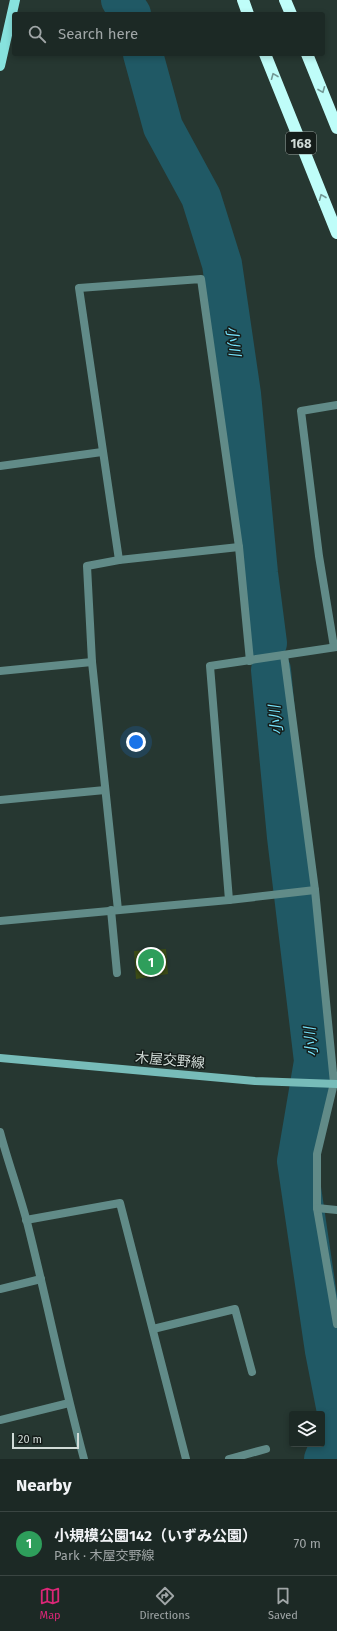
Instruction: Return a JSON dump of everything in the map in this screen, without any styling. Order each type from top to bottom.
[{"type":"highway","points":[[243,0],[247,12]]},
{"type":"highway","points":[[285,0],[290,12]]},
{"type":"highway","name":"168","points":[[266,56],[337,233]]},
{"type":"highway","points":[[308,56],[337,128]]},
{"type":"main road","points":[[12,12],[15,0]]},
{"type":"main road","points":[[0,66],[12,13]]},
{"type":"main road","name":"木屋交野線","points":[[0,1058],[255,1081],[303,1083],[336,1082]]},
{"type":"street","points":[[119,560],[79,288],[201,279],[239,547],[250,661]]},
{"type":"street","points":[[229,900],[210,666],[335,647],[320,556],[301,411],[337,405]]},
{"type":"street","points":[[0,466],[102,452]]},
{"type":"street","points":[[117,973],[115,910],[92,662],[87,566],[119,560],[239,547]]},
{"type":"street","points":[[284,655],[315,890],[336,1082],[317,1154],[317,1208],[337,1323]]},
{"type":"street","points":[[0,671],[92,662]]},
{"type":"street","points":[[0,800],[105,790]]},
{"type":"street","points":[[0,921],[229,900],[315,890]]},
{"type":"street","points":[[0,1132],[3,1157],[26,1220],[69,1403],[84,1459]]},
{"type":"street","points":[[26,1220],[120,1203],[186,1459]]},
{"type":"street","points":[[317,1208],[337,1210]]},
{"type":"street","points":[[0,1289],[41,1279]]},
{"type":"street","points":[[153,1329],[235,1309],[252,1372]]},
{"type":"street","points":[[0,1420],[69,1403]]},
{"type":"street","points":[[229,1459],[266,1449]]},
{"type":"green space","points":[[166,949],[168,974],[136,979],[134,951]]},
{"type":"waterway","name":"小川","points":[[121,0],[130,12]]},
{"type":"waterway","name":"小川","points":[[144,56],[163,127],[201,197],[222,264],[241,394],[258,573],[267,643]]},
{"type":"waterway","name":"小川","points":[[271,670],[287,837],[314,1061],[297,1161],[325,1351],[337,1412]]},
{"type":"waterway","name":"小川","points":[[324,1459],[337,1428]]},
{"type":"place","name":"小規模公園142（いずみ公園）","points":[[151,962]]}]
